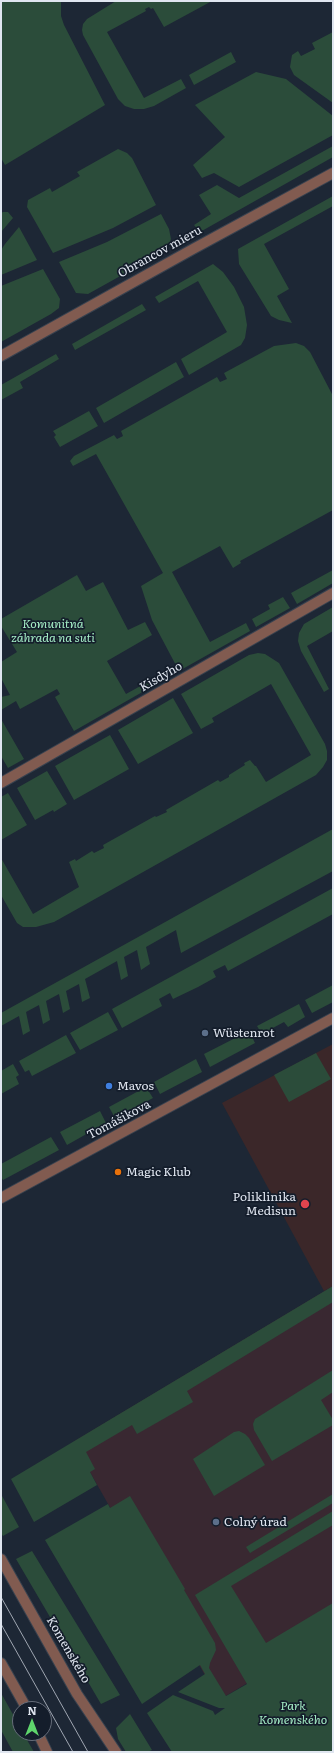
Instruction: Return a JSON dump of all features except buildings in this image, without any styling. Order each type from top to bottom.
[{"type":"street","name":"Obrancov mieru","points":[[1,356],[333,173]]},
{"type":"street","name":"Kisdyho","points":[[1,783],[333,593]]},
{"type":"street","name":"Tomášikova","points":[[1,1198],[333,1018]]},
{"type":"street","name":"Komenského","points":[[1,1559],[77,1694],[116,1752]]},
{"type":"street","points":[[1,1663],[22,1701]]},
{"type":"street","points":[[42,1741],[47,1752]]},
{"type":"shaded area","name":"Poliklinika Medisun","points":[[333,1044],[333,1286],[324,1291],[222,1103]]},
{"type":"shaded area","points":[[333,1286],[333,1632],[219,1700],[73,1442]]},
{"type":"green space","points":[[1,1],[61,1],[61,16],[64,25],[105,105],[5,165],[1,158]]},
{"type":"green space","points":[[116,1],[212,1],[164,27],[153,8],[151,9],[149,7],[145,9],[146,11],[107,32],[144,98],[181,79],[186,88],[154,106],[144,109],[134,109],[125,106],[118,99],[83,35],[83,24],[87,19]]},
{"type":"green space","points":[[333,32],[333,103],[294,75],[290,67],[292,55],[298,51],[301,56],[315,49],[312,43]]},
{"type":"green space","points":[[231,52],[236,62],[194,85],[189,75]]},
{"type":"green space","points":[[256,72],[286,79],[333,116],[333,135],[239,187],[214,173],[202,178],[193,165],[225,137],[195,105]]},
{"type":"green space","points":[[333,146],[333,157],[200,232],[194,225],[211,214],[199,195],[217,185],[239,198]]},
{"type":"green space","points":[[118,149],[127,153],[132,158],[156,205],[113,228],[53,253],[27,207],[28,200],[50,188],[52,192],[80,176],[77,172]]},
{"type":"green space","points":[[333,196],[333,206],[264,244],[289,289],[277,296],[292,323],[279,320],[271,316],[239,264],[238,249]]},
{"type":"green space","points":[[8,212],[13,218],[1,232],[1,213]]},
{"type":"green space","points":[[161,214],[169,229],[171,239],[167,250],[88,294],[76,293],[59,262],[107,242]]},
{"type":"green space","points":[[19,227],[37,260],[1,275],[1,250]]},
{"type":"green space","points":[[213,264],[223,272],[234,287],[244,307],[247,325],[245,338],[241,345],[189,375],[181,359],[227,332],[198,281],[159,303],[155,297]]},
{"type":"green space","points":[[43,269],[60,299],[59,308],[1,342],[1,286]]},
{"type":"green space","points":[[142,304],[146,310],[75,350],[72,344]]},
{"type":"green space","points":[[296,343],[304,346],[310,352],[333,396],[333,510],[240,561],[241,563],[233,568],[220,546],[172,572],[210,642],[246,623],[250,631],[179,671],[152,620],[141,586],[163,573],[96,454],[73,466],[70,461],[74,456],[114,435],[117,439],[123,436],[121,431],[217,377],[220,382],[227,379],[224,373],[274,346]]},
{"type":"green space","points":[[56,354],[59,359],[20,382],[23,388],[1,400],[1,385]]},
{"type":"green space","points":[[176,362],[184,377],[104,423],[96,408]]},
{"type":"green space","points":[[89,411],[98,426],[60,447],[54,437],[56,435],[53,431]]},
{"type":"green space","points":[[333,570],[333,583],[297,604],[291,593]]},
{"type":"green space","name":"Komunitná záhrada na suti","points":[[77,575],[86,591],[103,582],[128,630],[145,622],[152,635],[107,661],[126,694],[164,673],[167,678],[74,731],[55,697],[60,694],[57,689],[20,709],[16,701],[1,710],[1,697],[10,695],[1,678],[1,662],[17,652],[1,626],[1,619]]},
{"type":"green space","points":[[283,597],[290,608],[256,627],[252,619],[270,609],[268,605]]},
{"type":"green space","points":[[333,607],[333,631],[307,646],[329,689],[324,692],[301,651],[298,641],[299,633],[304,624]]},
{"type":"green space","points":[[258,653],[265,654],[279,663],[325,744],[327,760],[316,775],[54,922],[36,927],[23,927],[17,923],[1,895],[1,858],[33,914],[79,887],[69,862],[75,859],[76,861],[92,851],[94,853],[104,848],[103,845],[155,816],[156,817],[167,812],[166,810],[218,780],[220,782],[229,777],[229,775],[250,760],[256,766],[266,782],[311,755],[271,684],[212,718],[214,722],[201,729],[181,694],[249,655]]},
{"type":"green space","points":[[173,698],[193,733],[138,764],[118,730]]},
{"type":"green space","points":[[1,719],[24,759],[8,768],[1,756]]},
{"type":"green space","points":[[110,735],[129,769],[74,800],[55,766]]},
{"type":"green space","points":[[47,771],[67,804],[54,812],[53,810],[35,820],[17,788]]},
{"type":"green space","points":[[8,793],[27,825],[1,840],[1,797]]},
{"type":"green space","points":[[333,829],[333,871],[181,953],[176,930],[146,947],[150,964],[141,970],[137,950],[124,957],[128,976],[121,980],[117,961],[85,979],[90,998],[82,1002],[79,984],[66,991],[70,1009],[63,1013],[59,994],[46,1001],[50,1020],[43,1024],[39,1005],[26,1012],[30,1031],[23,1035],[19,1016],[1,1026],[1,1013]]},
{"type":"green space","points":[[333,888],[333,914],[228,971],[225,965],[213,971],[216,977],[198,987],[173,999],[170,993],[159,999],[162,1006],[122,1028],[112,1009]]},
{"type":"green space","points":[[333,985],[333,1002],[312,1013],[305,1000]]},
{"type":"green space","points":[[299,1004],[305,1017],[288,1027],[284,1022],[271,1029],[273,1035],[264,1038],[257,1026]]},
{"type":"green space","points":[[108,1012],[118,1030],[80,1050],[70,1033]]},
{"type":"green space","points":[[249,1031],[255,1043],[210,1067],[204,1054]]},
{"type":"green space","points":[[66,1035],[76,1053],[32,1076],[29,1070],[25,1072],[19,1061]]},
{"type":"green space","points":[[316,1053],[331,1079],[289,1102],[274,1075]]},
{"type":"green space","points":[[196,1059],[202,1072],[160,1094],[154,1082]]},
{"type":"green space","points":[[13,1064],[19,1075],[16,1077],[19,1084],[1,1094],[1,1071]]},
{"type":"green space","points":[[146,1087],[153,1098],[115,1118],[109,1107]]},
{"type":"green space","points":[[100,1111],[106,1123],[67,1145],[60,1132]]},
{"type":"green space","points":[[51,1137],[59,1150],[3,1180],[1,1177],[1,1164]]},
{"type":"green space","points":[[333,1286],[333,1302],[187,1391],[193,1402],[137,1434],[132,1425],[86,1452],[95,1469],[90,1472],[97,1485],[34,1522],[11,1479]]},
{"type":"green space","points":[[333,1370],[333,1392],[321,1400],[333,1420],[333,1425],[272,1461],[254,1430],[253,1424],[255,1419]]},
{"type":"green space","points":[[239,1431],[249,1438],[265,1465],[214,1496],[193,1459],[234,1432]]},
{"type":"green space","points":[[1,1494],[19,1527],[3,1536],[1,1533]]},
{"type":"green space","points":[[333,1494],[333,1503],[250,1553],[246,1547]]},
{"type":"green space","name":"Park Komenského","points":[[130,1496],[215,1643],[216,1650],[209,1668],[226,1696],[247,1684],[195,1595],[333,1511],[333,1525],[231,1586],[266,1643],[333,1603],[333,1752],[172,1752],[147,1713],[173,1695],[213,1711],[215,1715],[225,1708],[219,1708],[178,1692],[205,1674],[200,1665],[142,1704],[45,1540],[108,1504],[110,1508]]},
{"type":"green space","points":[[32,1551],[120,1695],[101,1704],[16,1559]]},
{"type":"green space","points":[[1,1693],[12,1713],[12,1741],[28,1741],[34,1752],[13,1752],[1,1730]]},
{"type":"green space","points":[[130,1714],[152,1750],[147,1752],[126,1752],[118,1739],[116,1728]]},
{"type":"tram line","points":[[1,1597],[88,1752]]},
{"type":"tram line","points":[[1,1624],[73,1752]]},
{"type":"place","name":"Wüstenrot","points":[[205,1033]]},
{"type":"place","name":"Mavos","points":[[109,1086]]},
{"type":"place","name":"Magic Klub","points":[[118,1172]]},
{"type":"place","name":"Poliklinika Medisun","points":[[305,1204]]},
{"type":"place","name":"Colný úrad","points":[[216,1522]]}]
